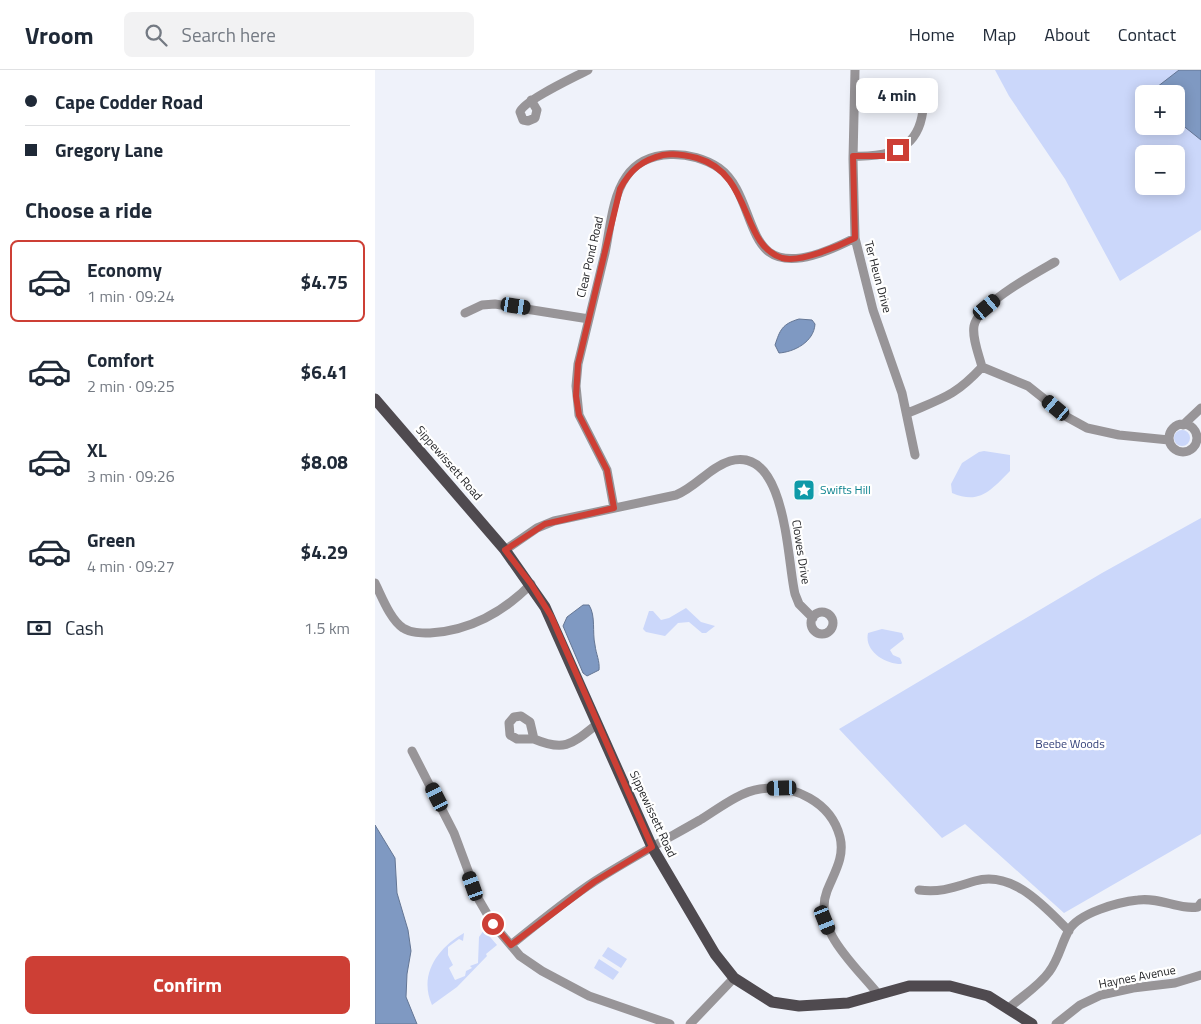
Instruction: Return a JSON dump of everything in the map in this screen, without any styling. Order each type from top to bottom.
[{"type":"main road","name":"Sippewissett Road","points":[[375,399],[505,550],[531,584],[557,628],[597,724],[652,847],[715,954],[734,978],[772,1002],[799,1006],[848,1003],[909,986],[945,985],[977,992],[1009,1008],[1032,1024]]},
{"type":"street","points":[[531,100],[588,70]]},
{"type":"street","name":"Ter Heun Drive","points":[[855,70],[853,156],[855,238],[873,310],[892,361],[908,413],[915,455]]},
{"type":"street","points":[[853,156],[885,156],[898,150],[915,136],[923,118],[923,83]]},
{"type":"street","name":"Clear Pond Road","points":[[614,508],[609,475],[583,426],[577,403],[576,376],[620,189],[627,175],[651,158],[667,154],[685,155],[707,161],[720,169],[733,183],[761,244],[769,252],[782,258],[799,258],[855,238]]},
{"type":"street","points":[[982,367],[975,331],[978,318],[1006,292],[1055,262]]},
{"type":"street","points":[[465,313],[482,305],[495,304],[589,319]]},
{"type":"street","points":[[908,413],[946,398],[963,387],[982,367]]},
{"type":"street","points":[[982,367],[1028,386],[1067,417],[1087,428],[1119,435],[1169,440]]},
{"type":"street","points":[[1183,425],[1195,432],[1196,440],[1192,448],[1180,452],[1173,448],[1169,440],[1174,428],[1183,425],[1201,408]]},
{"type":"street","name":"Clowes Drive","points":[[505,550],[545,524],[680,493],[728,462],[739,460],[752,463],[766,475],[777,492],[795,594],[799,604],[813,618]]},
{"type":"street","points":[[375,583],[399,625],[409,631],[425,633],[456,630],[476,623],[515,599],[531,584]]},
{"type":"street","points":[[533,739],[551,746],[563,746],[573,743],[597,724]]},
{"type":"street","points":[[412,751],[454,833],[479,900],[493,924],[511,945],[531,964],[575,990],[600,1001],[670,1024]]},
{"type":"street","points":[[511,945],[594,882],[652,847],[739,797],[759,789],[782,788],[815,800],[831,820],[840,836],[842,851],[838,868],[823,904],[825,920],[837,944],[878,994]]},
{"type":"street","points":[[919,890],[943,892],[977,881],[1003,880],[1016,886],[1046,908],[1069,931]]},
{"type":"street","points":[[1009,1008],[1048,974],[1069,931],[1082,917],[1101,909],[1137,900],[1158,900],[1189,909],[1200,907]]},
{"type":"street","name":"Haynes Avenue","points":[[1056,1024],[1080,1005],[1101,994],[1175,983],[1201,975]]},
{"type":"street","points":[[690,1024],[734,978]]},
{"type":"green space","points":[[995,70],[1201,70],[1201,230],[1120,281],[1065,179],[1009,96]]},
{"type":"green space","points":[[1182,430],[1188,432],[1190,438],[1188,444],[1182,446],[1176,444],[1174,438],[1176,432]]},
{"type":"green space","points":[[979,452],[1010,455],[1010,471],[984,494],[970,497],[952,493],[951,484],[962,463]]},
{"type":"green space","name":"Beebe Woods","points":[[1201,518],[1201,834],[1064,913],[965,824],[942,838],[839,729],[1102,573]]},
{"type":"green space","points":[[686,608],[701,622],[715,626],[706,633],[702,633],[689,622],[678,623],[665,636],[646,632],[643,629],[649,611],[653,611],[661,620],[669,618]]},
{"type":"green space","points":[[882,629],[902,633],[904,639],[890,650],[893,655],[900,658],[901,664],[882,659],[872,651],[869,645],[868,633]]},
{"type":"green space","points":[[484,930],[497,945],[486,954],[487,956],[457,987],[432,1005],[428,994],[429,972],[439,954],[446,946],[464,933],[463,941],[459,939],[448,947],[448,955],[453,965],[449,968],[455,980],[465,976],[466,971],[472,968],[470,966],[478,963],[479,937]]},
{"type":"green space","points":[[608,947],[627,959],[621,968],[602,956]]},
{"type":"green space","points":[[599,959],[619,972],[613,980],[594,968]]},
{"type":"shaded area","points":[[1179,70],[1201,70],[1201,140],[1185,127],[1185,85],[1160,85]]},
{"type":"shaded area","points":[[799,319],[812,320],[815,324],[811,336],[797,348],[779,353],[775,345],[780,332],[785,325]]},
{"type":"shaded area","points":[[583,605],[589,605],[591,609],[599,667],[599,670],[587,676],[583,673],[563,626],[567,617]]},
{"type":"shaded area","points":[[375,825],[395,858],[397,893],[408,930],[411,951],[406,997],[417,1024],[375,1024]]},
{"type":"place","name":"Swifts Hill","points":[[804,490]]},
{"type":"route","points":[[493,924],[511,945],[545,917],[594,882],[652,847],[603,738],[557,628],[531,584],[505,550],[545,524],[614,508],[609,475],[605,464],[585,431],[579,415],[576,396],[576,376],[612,218],[620,189],[627,175],[637,166],[651,158],[667,154],[685,155],[707,161],[720,169],[733,183],[761,244],[769,252],[789,259],[818,252],[855,238],[853,156],[885,156],[898,150]]}]
